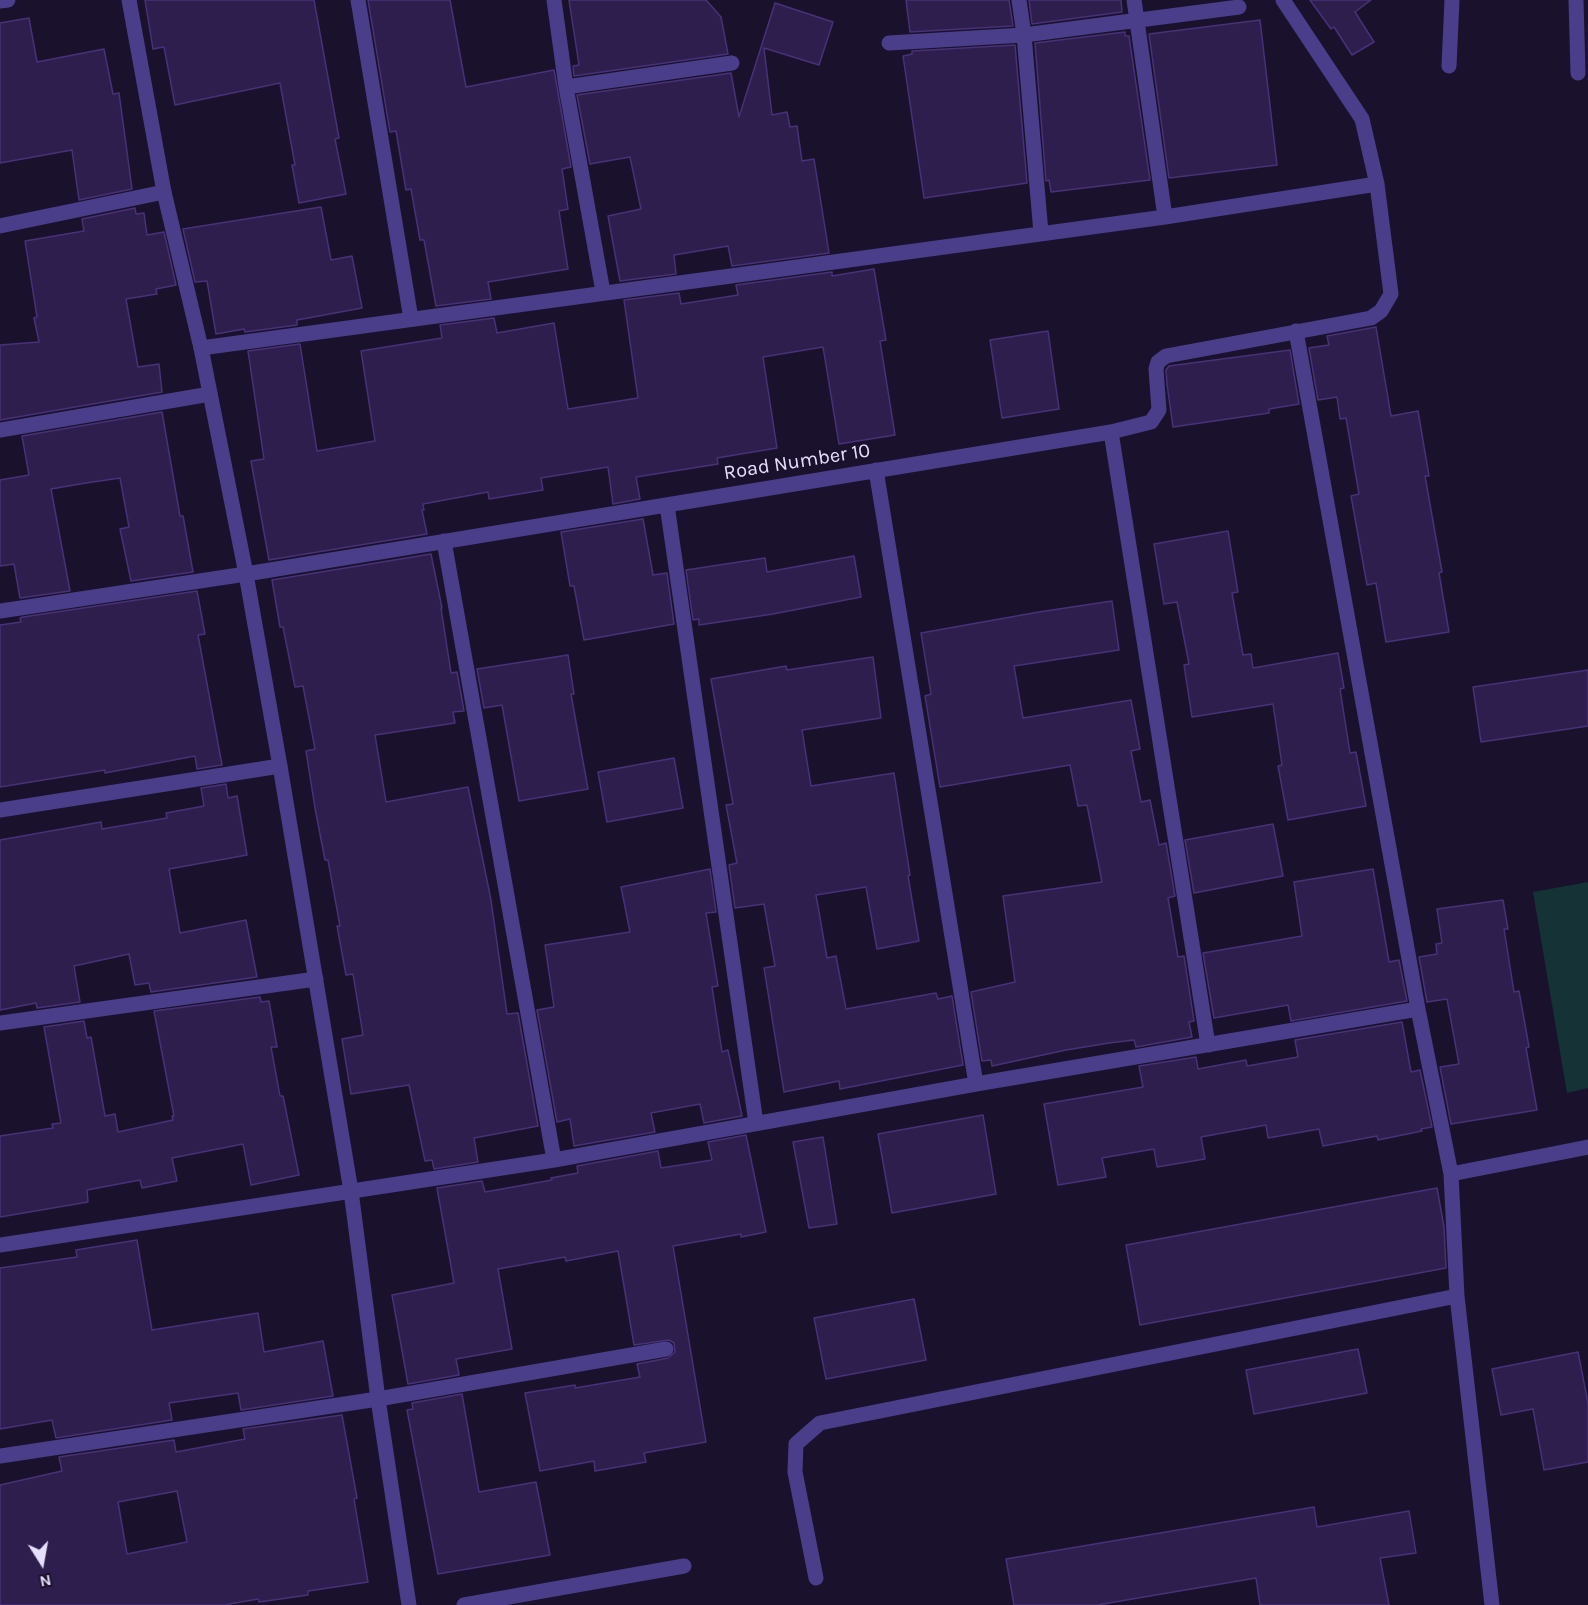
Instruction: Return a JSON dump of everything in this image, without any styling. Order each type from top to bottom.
[{"type":"street","points":[[0,1],[8,0]]},
{"type":"street","points":[[129,0],[164,192],[201,348],[246,574],[280,766],[351,1191],[378,1399],[409,1605]]},
{"type":"street","points":[[358,0],[411,319]]},
{"type":"street","points":[[554,0],[566,87],[603,292]]},
{"type":"street","points":[[1018,0],[1024,35],[1041,233]]},
{"type":"street","points":[[1134,0],[1165,217]]},
{"type":"street","name":"Road Number 10","points":[[0,611],[246,574],[1111,432],[1151,422],[1159,410],[1156,369],[1158,362],[1166,356],[1371,318],[1381,311],[1391,294],[1377,184],[1362,119],[1284,0]]},
{"type":"street","points":[[1449,66],[1452,0]]},
{"type":"street","points":[[1576,0],[1578,73]]},
{"type":"street","points":[[889,43],[1024,35],[1239,7]]},
{"type":"street","points":[[566,87],[732,63]]},
{"type":"street","points":[[201,348],[1165,217],[1377,184]]},
{"type":"street","points":[[0,226],[164,192]]},
{"type":"street","points":[[1296,331],[1418,1009],[1451,1174],[1457,1296],[1492,1605]]},
{"type":"street","points":[[0,430],[210,394]]},
{"type":"street","points":[[1111,432],[1208,1045]]},
{"type":"street","points":[[876,470],[976,1084]]},
{"type":"street","points":[[667,505],[756,1123]]},
{"type":"street","points":[[444,542],[554,1160]]},
{"type":"street","points":[[0,810],[280,766]]},
{"type":"street","points":[[0,1023],[316,979]]},
{"type":"street","points":[[0,1245],[554,1160],[976,1084],[1418,1009]]},
{"type":"street","points":[[1451,1174],[1588,1147]]},
{"type":"street","points":[[816,1578],[798,1490],[795,1444],[820,1423],[1457,1296]]},
{"type":"street","points":[[0,1456],[378,1399],[666,1349]]},
{"type":"street","points":[[464,1605],[684,1566]]},
{"type":"green space","points":[[1588,882],[1588,1088],[1567,1093],[1533,892]]},
{"type":"building","points":[[145,0],[314,0],[339,138],[335,139],[346,194],[299,203],[292,165],[295,165],[280,83],[175,105],[164,47],[153,49]]},
{"type":"building","points":[[368,0],[450,0],[466,87],[554,70],[571,167],[562,169],[568,209],[559,211],[568,269],[488,282],[491,299],[436,306],[424,240],[420,240],[411,189],[406,190],[396,131],[390,132]]},
{"type":"building","points":[[569,0],[706,0],[721,17],[728,54],[574,76],[573,66],[579,65]]},
{"type":"building","points":[[906,0],[1009,0],[1013,26],[910,32]]},
{"type":"building","points":[[1029,0],[1121,0],[1122,12],[1032,24]]},
{"type":"building","points":[[1310,0],[1371,0],[1355,12],[1374,42],[1352,55],[1334,27],[1331,29]]},
{"type":"building","points":[[775,3],[833,22],[819,65],[764,48],[772,115],[787,112],[790,127],[797,126],[802,161],[814,159],[829,253],[732,266],[728,246],[674,255],[676,274],[620,281],[608,216],[641,209],[630,157],[590,164],[577,95],[731,73],[739,117]]},
{"type":"building","points":[[29,18],[37,62],[104,49],[113,94],[119,93],[132,189],[79,200],[72,150],[0,163],[0,23]]},
{"type":"building","points":[[1260,20],[1277,165],[1169,178],[1149,34]]},
{"type":"building","points":[[1125,32],[1125,36],[1129,36],[1150,180],[1051,192],[1049,180],[1046,181],[1035,43]]},
{"type":"building","points":[[1015,45],[1027,183],[924,198],[903,56],[912,54],[912,51]]},
{"type":"building","points":[[321,207],[331,260],[352,256],[362,308],[297,320],[297,325],[245,332],[244,329],[216,334],[207,281],[195,282],[183,229]]},
{"type":"building","points":[[135,208],[136,214],[144,213],[147,235],[164,232],[176,285],[156,289],[157,294],[126,299],[138,367],[159,364],[162,392],[0,420],[0,345],[39,342],[25,241],[84,231],[82,219]]},
{"type":"building","points":[[874,269],[886,340],[880,341],[895,435],[839,444],[823,347],[763,357],[777,448],[717,458],[718,464],[636,477],[640,499],[613,504],[608,467],[541,478],[543,490],[489,499],[488,492],[423,504],[427,534],[269,560],[251,461],[264,459],[248,351],[300,344],[317,451],[375,441],[361,351],[442,338],[440,325],[494,318],[497,333],[554,323],[568,409],[638,398],[624,300],[679,293],[681,304],[738,295],[736,285],[832,272],[832,276]]},
{"type":"building","points":[[1376,327],[1391,416],[1418,411],[1429,476],[1425,476],[1442,572],[1439,573],[1449,632],[1386,642],[1376,583],[1367,585],[1351,496],[1359,494],[1346,418],[1340,419],[1337,397],[1318,400],[1309,348],[1329,345],[1327,336]]},
{"type":"building","points":[[1048,331],[1059,409],[1002,418],[990,340]]},
{"type":"building","points":[[1290,350],[1299,404],[1269,409],[1269,413],[1173,427],[1166,370],[1169,366]]},
{"type":"building","points":[[162,412],[180,516],[183,516],[193,572],[131,581],[120,529],[129,527],[120,478],[86,483],[51,489],[70,591],[20,598],[14,564],[0,566],[0,480],[29,475],[22,436]]},
{"type":"building","points":[[643,519],[653,575],[667,573],[674,624],[584,640],[574,586],[570,586],[561,532]]},
{"type":"building","points":[[1228,531],[1238,592],[1232,593],[1243,655],[1251,654],[1253,668],[1338,653],[1344,688],[1340,689],[1350,753],[1356,752],[1366,806],[1288,820],[1278,766],[1282,765],[1273,704],[1192,717],[1184,665],[1189,664],[1177,602],[1164,604],[1154,544]]},
{"type":"building","points":[[431,554],[442,608],[451,673],[457,672],[464,711],[453,712],[455,723],[375,735],[386,802],[468,787],[491,900],[507,1014],[518,1013],[538,1126],[474,1138],[478,1162],[434,1169],[432,1160],[425,1161],[409,1085],[351,1094],[342,1039],[363,1035],[353,974],[346,975],[328,860],[325,860],[315,808],[306,751],[315,749],[303,686],[295,687],[283,627],[280,627],[272,580]]},
{"type":"building","points":[[854,556],[861,597],[699,625],[699,619],[693,620],[686,570],[765,558],[767,572]]},
{"type":"building","points":[[197,591],[205,634],[198,635],[222,765],[197,769],[195,756],[105,773],[105,770],[0,787],[0,625],[21,622],[20,618],[23,617]]},
{"type":"building","points":[[1112,601],[1119,650],[1014,666],[1023,718],[1131,700],[1140,749],[1131,751],[1141,802],[1150,800],[1159,845],[1166,843],[1175,896],[1168,898],[1178,957],[1184,956],[1194,1021],[1189,1022],[1192,1037],[1136,1047],[1134,1040],[1109,1043],[992,1066],[991,1060],[982,1061],[971,992],[1015,982],[1003,896],[1102,882],[1087,805],[1078,806],[1070,765],[940,787],[925,696],[931,694],[921,633]]},
{"type":"building","points":[[568,655],[574,694],[571,694],[588,789],[519,801],[502,705],[484,708],[477,669]]},
{"type":"building","points":[[873,657],[881,718],[802,730],[811,786],[894,773],[919,941],[877,949],[866,887],[816,895],[827,958],[836,956],[846,1009],[936,993],[938,999],[952,996],[963,1065],[840,1089],[839,1081],[784,1092],[764,968],[775,966],[764,904],[735,908],[729,865],[737,863],[726,805],[733,804],[711,679],[786,666],[787,670]]},
{"type":"building","points":[[1588,670],[1588,726],[1481,742],[1473,687]]},
{"type":"building","points":[[674,758],[683,808],[607,822],[598,772]]},
{"type":"building","points":[[226,784],[228,798],[237,796],[247,855],[169,869],[180,933],[246,920],[257,977],[151,992],[149,983],[135,985],[129,954],[74,966],[80,1002],[37,1008],[36,1003],[0,1010],[0,840],[101,822],[102,829],[167,818],[166,813],[204,806],[201,788]]},
{"type":"building","points":[[1273,824],[1283,876],[1194,893],[1185,840]]},
{"type":"building","points":[[710,869],[716,912],[706,913],[718,986],[712,987],[722,1052],[728,1050],[742,1116],[704,1123],[700,1104],[651,1113],[655,1132],[574,1146],[570,1119],[557,1122],[537,1010],[554,1007],[545,945],[630,932],[621,887]]},
{"type":"building","points":[[1373,869],[1389,962],[1399,960],[1407,1001],[1291,1021],[1288,1005],[1214,1018],[1203,953],[1302,936],[1294,882]]},
{"type":"building","points":[[1503,900],[1508,929],[1504,929],[1514,992],[1519,991],[1537,1110],[1451,1124],[1440,1067],[1459,1064],[1447,999],[1427,1002],[1419,957],[1437,954],[1436,944],[1442,943],[1437,909]]},
{"type":"building","points":[[260,997],[261,1002],[269,1001],[277,1047],[271,1047],[299,1175],[251,1185],[243,1144],[172,1158],[177,1181],[142,1188],[140,1180],[87,1190],[88,1202],[0,1217],[0,1136],[53,1128],[52,1124],[61,1123],[44,1027],[84,1021],[87,1038],[91,1037],[105,1116],[115,1114],[118,1132],[173,1120],[154,1011]]},
{"type":"building","points":[[1402,1022],[1411,1072],[1420,1070],[1432,1127],[1378,1140],[1377,1136],[1323,1146],[1319,1129],[1268,1138],[1266,1125],[1201,1137],[1205,1159],[1157,1167],[1154,1149],[1102,1158],[1106,1177],[1058,1185],[1044,1104],[1143,1087],[1139,1066],[1196,1057],[1198,1069],[1246,1060],[1247,1066],[1298,1057],[1295,1040]]},
{"type":"building","points":[[983,1115],[996,1194],[892,1213],[878,1134]]},
{"type":"building","points":[[746,1135],[766,1232],[673,1246],[706,1442],[644,1453],[646,1462],[595,1471],[594,1461],[540,1471],[525,1393],[575,1385],[575,1388],[640,1377],[637,1364],[668,1358],[675,1352],[674,1343],[669,1340],[634,1345],[618,1251],[566,1261],[565,1257],[498,1269],[512,1349],[456,1359],[459,1375],[408,1384],[392,1295],[454,1283],[437,1188],[482,1181],[485,1192],[578,1173],[577,1166],[658,1151],[661,1168],[712,1160],[708,1142]]},
{"type":"building","points":[[823,1137],[837,1224],[809,1228],[793,1142]]},
{"type":"building","points":[[1437,1188],[1444,1227],[1446,1268],[1140,1325],[1126,1245]]},
{"type":"building","points":[[137,1240],[152,1330],[258,1313],[264,1352],[323,1341],[333,1396],[241,1410],[238,1393],[169,1403],[172,1420],[56,1438],[52,1420],[0,1429],[0,1268],[77,1257],[76,1250]]},
{"type":"building","points":[[914,1299],[926,1360],[826,1379],[814,1318]]},
{"type":"building","points":[[1358,1349],[1367,1393],[1254,1414],[1246,1370]]},
{"type":"building","points":[[1578,1352],[1588,1403],[1588,1462],[1544,1470],[1533,1409],[1501,1415],[1492,1369]]},
{"type":"building","points":[[462,1394],[479,1492],[536,1482],[550,1555],[438,1574],[407,1410],[413,1409],[412,1403]]},
{"type":"building","points":[[342,1415],[357,1498],[354,1499],[368,1582],[308,1591],[308,1595],[259,1602],[258,1599],[224,1605],[0,1605],[0,1485],[62,1471],[59,1457],[174,1440],[176,1452],[245,1439],[243,1429]],"holes":[[[177,1491],[187,1542],[127,1554],[118,1502]]]},
{"type":"building","points":[[1314,1507],[1317,1527],[1409,1511],[1416,1553],[1380,1558],[1389,1605],[1260,1605],[1256,1578],[1097,1605],[1014,1605],[1006,1559]]}]
